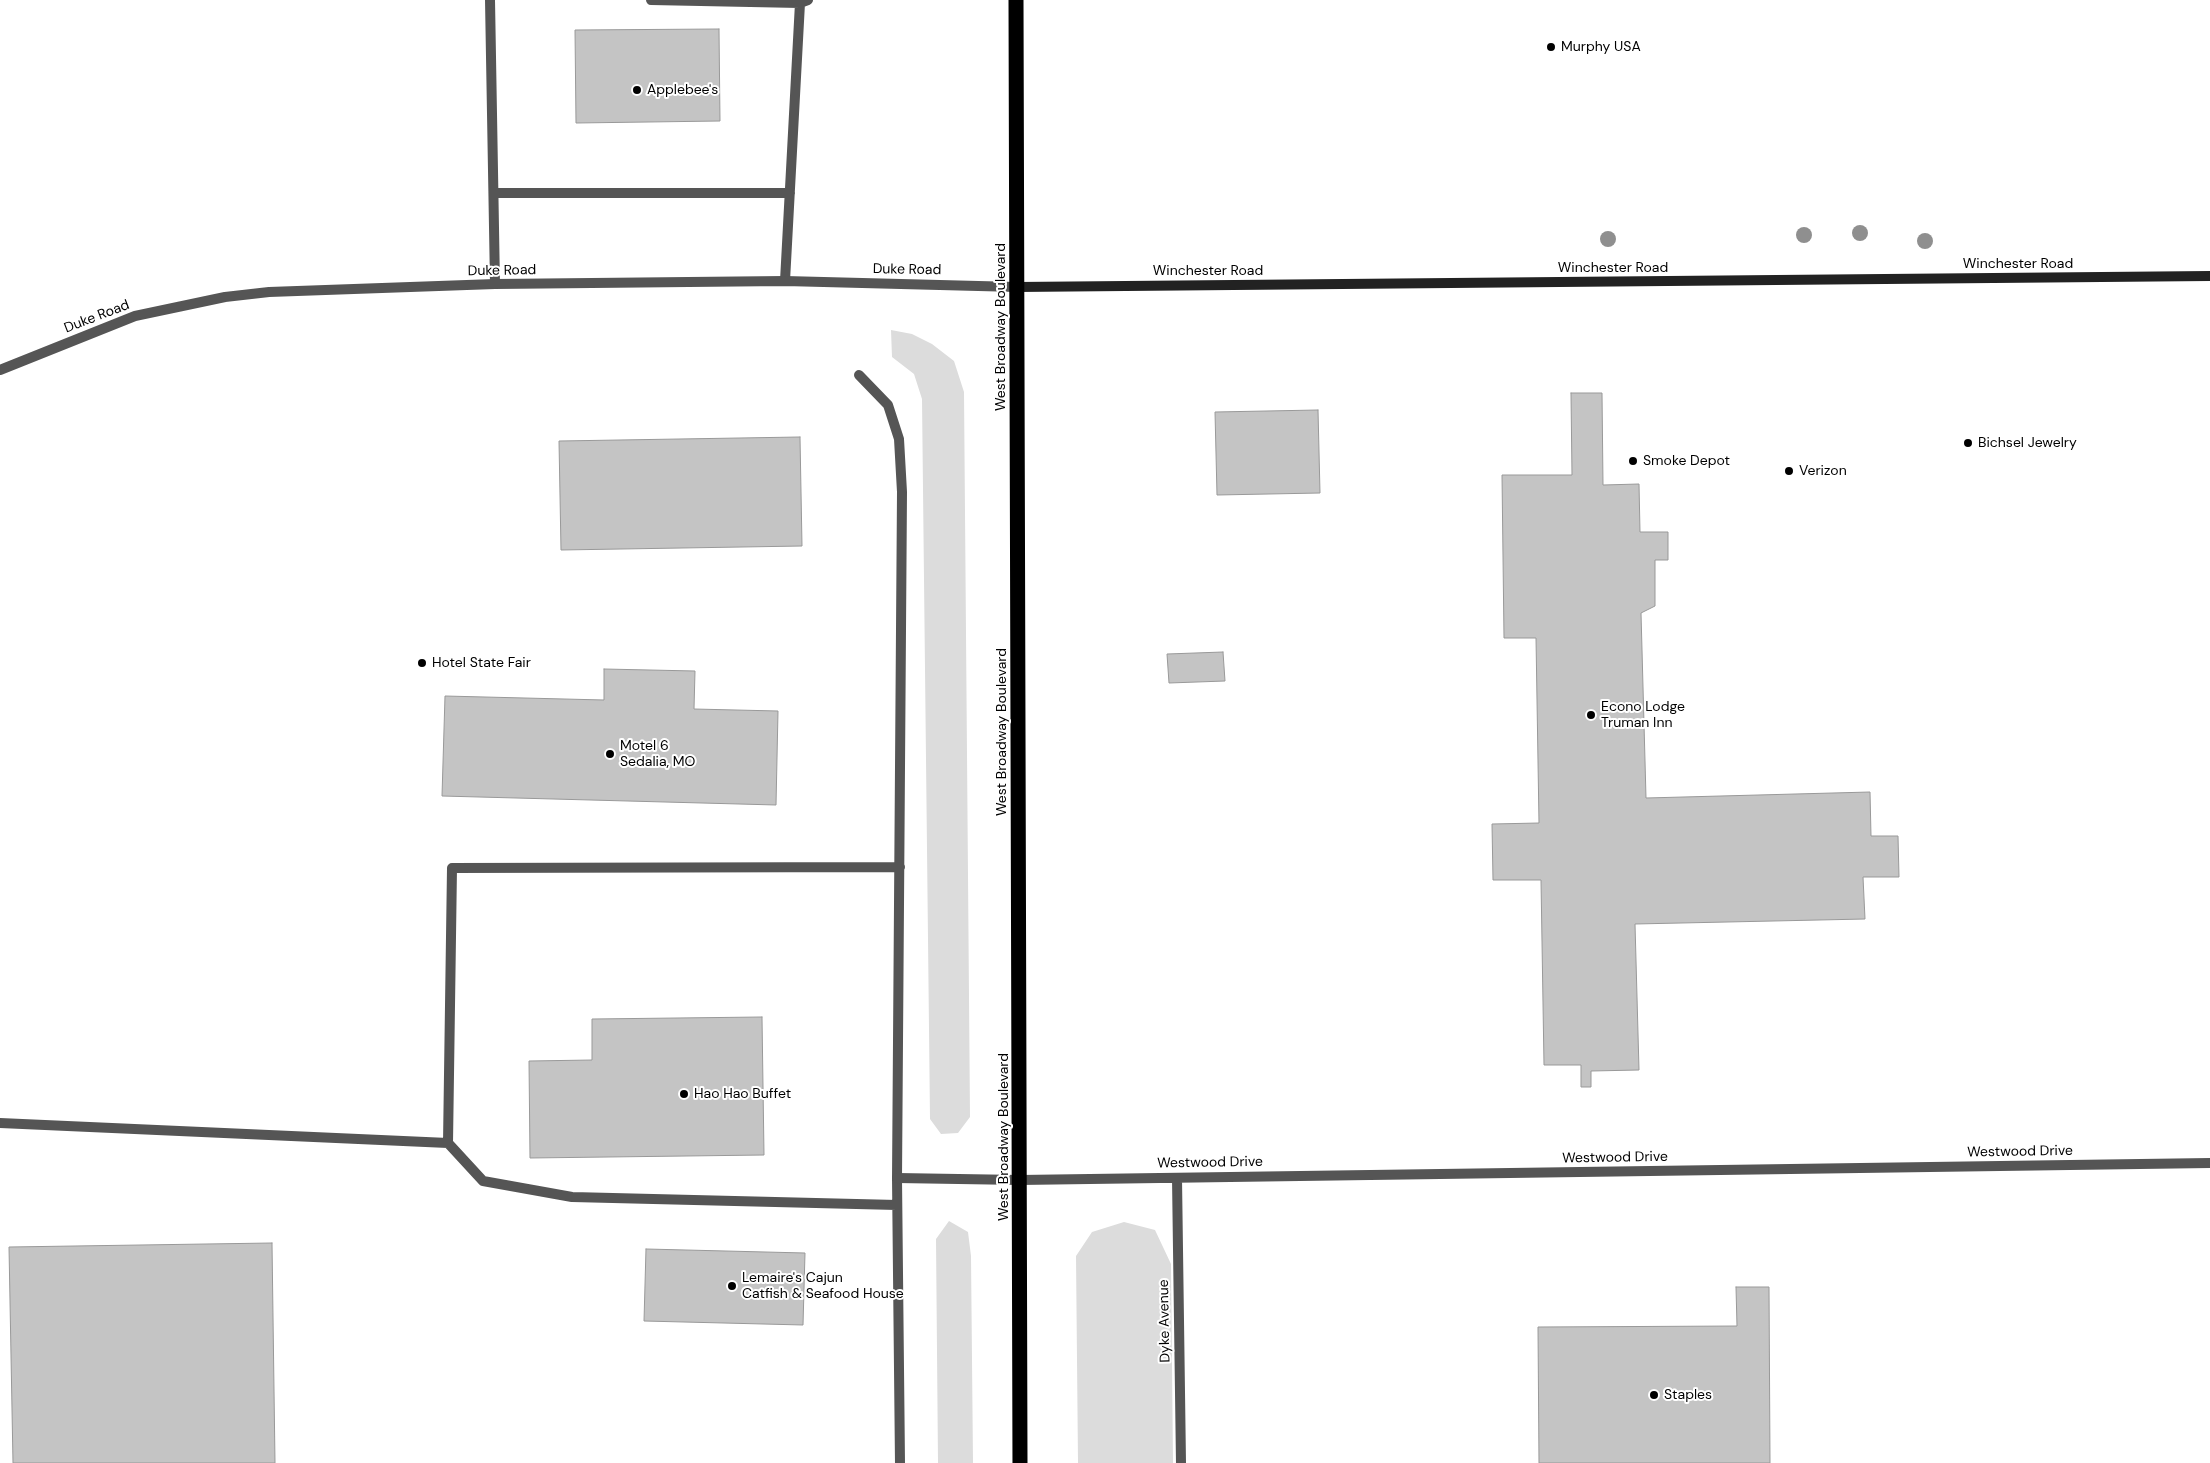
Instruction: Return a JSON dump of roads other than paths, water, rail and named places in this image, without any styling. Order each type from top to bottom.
[{"type":"highway","name":"West Broadway Boulevard","points":[[1016,0],[1020,1463]]},
{"type":"street","points":[[490,0],[495,284]]},
{"type":"street","points":[[651,0],[804,2],[785,281]]},
{"type":"street","points":[[494,193],[790,192]]},
{"type":"street","name":"Winchester Road","points":[[1017,287],[2210,276]]},
{"type":"street","name":"Duke Road","points":[[0,370],[135,316],[225,297],[269,292],[495,284],[785,281],[1017,287]]},
{"type":"street","points":[[859,375],[888,405],[899,439],[902,492],[897,1178],[900,1463]]},
{"type":"street","points":[[897,1205],[572,1197],[483,1181],[448,1143],[452,868],[900,867]]},
{"type":"street","points":[[0,1123],[448,1143]]},
{"type":"street","name":"Westwood Drive","points":[[897,1178],[1020,1180],[2210,1163]]},
{"type":"street","name":"Dyke Avenue","points":[[1177,1178],[1181,1463]]},
{"type":"place","name":"Murphy USA","points":[[1551,47]]},
{"type":"place","name":"Applebee's","points":[[637,90]]},
{"type":"place","name":"Bichsel Jewelry","points":[[1968,443]]},
{"type":"place","name":"Smoke Depot","points":[[1633,461]]},
{"type":"place","name":"Verizon","points":[[1789,471]]},
{"type":"place","name":"Hotel State Fair","points":[[422,663]]},
{"type":"place","name":"Econo Lodge Truman Inn","points":[[1591,715]]},
{"type":"place","name":"Motel 6 Sedalia, MO","points":[[610,754]]},
{"type":"place","name":"Hao Hao Buffet","points":[[684,1094]]},
{"type":"place","name":"Lemaire's Cajun Catfish & Seafood House","points":[[732,1286]]},
{"type":"place","name":"Staples","points":[[1654,1395]]}]
